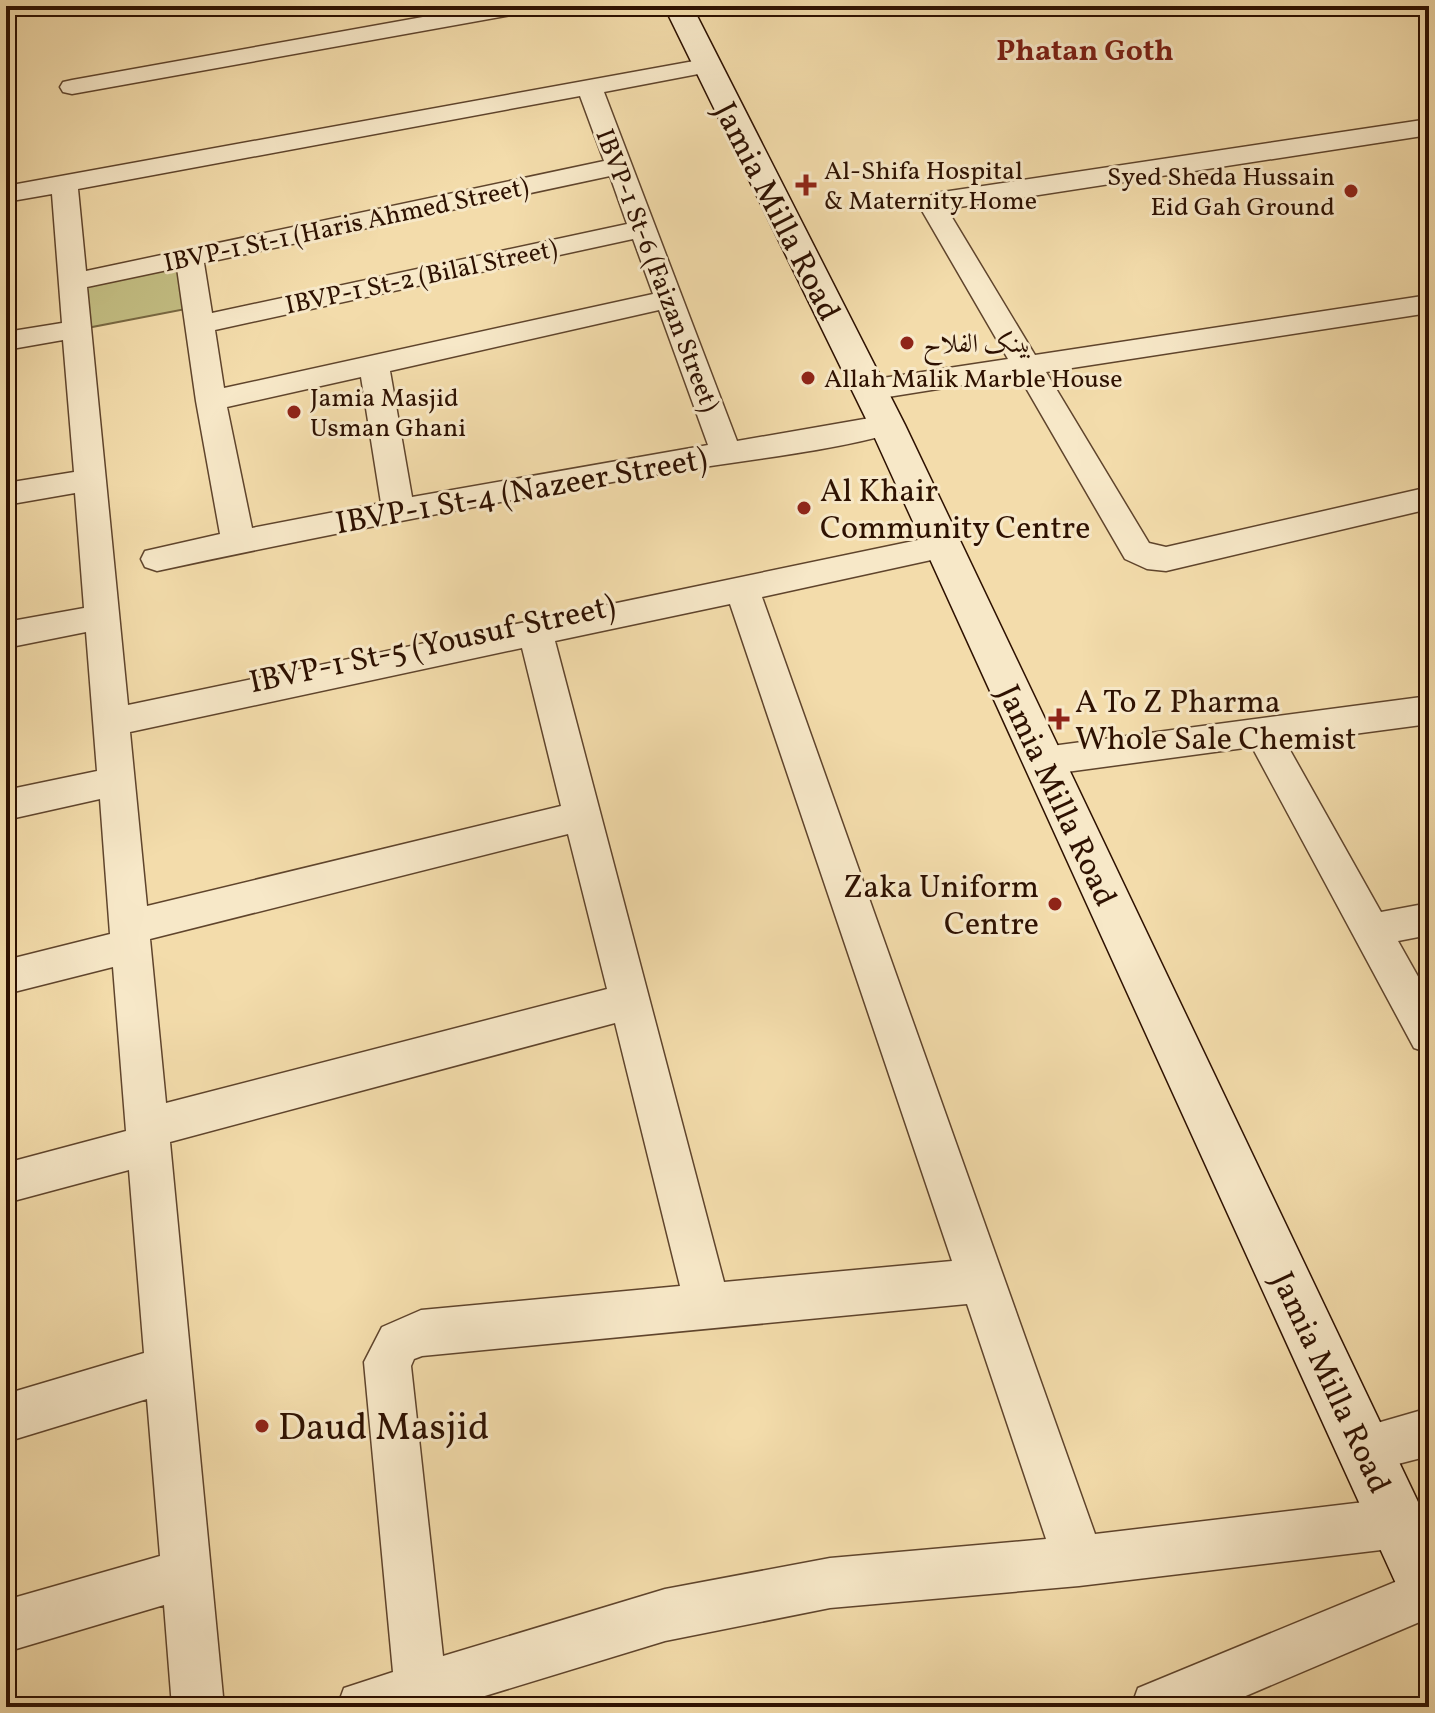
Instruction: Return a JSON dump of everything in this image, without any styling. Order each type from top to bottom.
[{"type":"main road","name":"Jamia Milla Road","points":[[678,6],[705,66],[878,407],[1429,1591]]},
{"type":"street","points":[[72,87],[523,6]]},
{"type":"street","points":[[6,194],[705,66]]},
{"type":"street","name":"IBVP-1 St-6 (Faizan Street)","points":[[589,86],[611,168],[643,229],[727,454]]},
{"type":"street","points":[[1429,127],[945,199],[937,203],[934,209],[1137,551],[1147,557],[1166,559],[1429,498]]},
{"type":"street","points":[[73,282],[611,168]]},
{"type":"street","name":"IBVP-1 St-1 (Haris Ahmed Street)","points":[[73,282],[611,168]]},
{"type":"street","points":[[64,184],[198,1707]]},
{"type":"street","name":"IBVP-1 St-2 (Bilal Street)","points":[[200,324],[643,229]]},
{"type":"street","points":[[189,257],[211,401],[238,541]]},
{"type":"street","points":[[211,401],[669,299]]},
{"type":"street","name":"IBVP-1 St-4 (Nazeer Street)","points":[[157,559],[398,510],[727,454],[878,407],[1027,366],[1427,308]]},
{"type":"street","points":[[6,341],[77,329]]},
{"type":"street","points":[[374,365],[398,510]]},
{"type":"street","points":[[6,494],[90,480]]},
{"type":"street","points":[[111,716],[535,632],[748,582],[942,547]]},
{"type":"street","points":[[748,582],[1079,1561]]},
{"type":"street","name":"IBVP-1 St-5 (Yousuf Street)","points":[[111,716],[748,582]]},
{"type":"street","points":[[6,635],[103,617]]},
{"type":"street","points":[[535,632],[708,1306]]},
{"type":"street","points":[[1044,761],[1429,710]]},
{"type":"street","points":[[1261,731],[1429,1035]]},
{"type":"street","points":[[6,805],[117,781]]},
{"type":"street","points":[[6,977],[130,936],[582,816]]},
{"type":"street","points":[[1371,930],[1429,919]]},
{"type":"street","points":[[6,1183],[148,1136],[630,1001]]},
{"type":"street","points":[[421,1689],[387,1362],[398,1343],[421,1333],[982,1280]]},
{"type":"street","points":[[6,1418],[169,1369]]},
{"type":"street","points":[[1363,1449],[1429,1432]]},
{"type":"street","points":[[363,1707],[665,1615],[815,1586],[1079,1561],[1398,1523]]},
{"type":"street","points":[[6,1626],[186,1573]]},
{"type":"street","points":[[1157,1707],[1429,1591]]},
{"type":"shaded area","points":[[186,263],[191,308],[87,328],[81,283]]},
{"type":"place","name":"Al-Shifa Hospital & Maternity Home","points":[[806,185]]},
{"type":"place","name":"Syed Sheda Hussain Eid Gah Ground","points":[[1351,191]]},
{"type":"place","name":"بینک الفلاح","points":[[907,343]]},
{"type":"place","name":"Allah Malik Marble House","points":[[808,378]]},
{"type":"place","name":"Jamia Masjid Usman Ghani","points":[[294,412]]},
{"type":"place","name":"Al Khair Community Centre","points":[[804,508]]},
{"type":"place","name":"A To Z Pharma Whole Sale Chemist","points":[[1059,719]]},
{"type":"place","name":"Zaka Uniform Centre","points":[[1055,904]]},
{"type":"place","name":"Daud Masjid","points":[[262,1426]]},
{"type":"district","name":"Phatan Goth","points":[[1085,50]]}]
